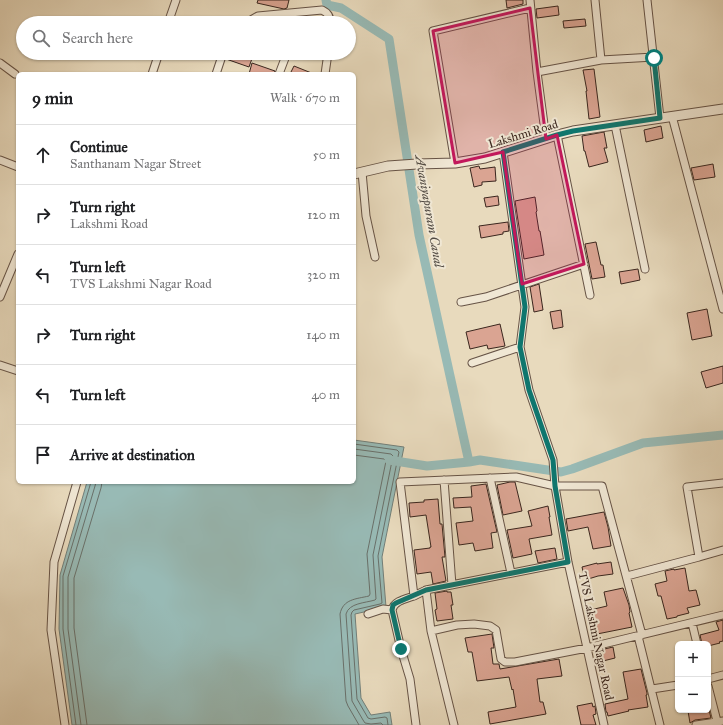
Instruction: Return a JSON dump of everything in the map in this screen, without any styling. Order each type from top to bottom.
[{"type":"street","points":[[170,16],[176,0]]},
{"type":"street","points":[[530,0],[537,72],[546,139]]},
{"type":"street","points":[[595,0],[601,60]]},
{"type":"street","points":[[647,0],[660,118]]},
{"type":"street","points":[[454,163],[432,31],[530,8]]},
{"type":"street","points":[[258,16],[322,10],[328,13],[329,16]]},
{"type":"street","points":[[300,16],[301,12]]},
{"type":"street","points":[[537,72],[601,60],[654,58]]},
{"type":"street","points":[[153,72],[157,60]]},
{"type":"street","points":[[217,72],[221,60]]},
{"type":"street","points":[[280,72],[284,60]]},
{"type":"street","points":[[325,72],[327,60]]},
{"type":"street","points":[[0,63],[15,74]]},
{"type":"street","name":"Lakshmi Road","points":[[358,173],[388,166],[454,163],[485,158],[573,131],[723,109]]},
{"type":"street","points":[[672,116],[723,309]]},
{"type":"street","points":[[615,125],[646,269]]},
{"type":"street","points":[[557,135],[590,296]]},
{"type":"street","name":"TVS Lakshmi Nagar Road","points":[[503,152],[525,307],[520,347],[529,390],[553,460],[555,486],[568,562],[604,725]]},
{"type":"street","points":[[0,160],[16,166]]},
{"type":"street","points":[[358,173],[375,257]]},
{"type":"street","points":[[0,297],[16,259]]},
{"type":"street","points":[[461,302],[486,297],[584,264]]},
{"type":"street","points":[[472,363],[520,347]]},
{"type":"street","points":[[0,365],[16,370]]},
{"type":"street","points":[[414,596],[400,482],[516,477],[555,486],[602,486],[627,576],[660,725]]},
{"type":"street","points":[[490,478],[511,573]]},
{"type":"street","points":[[444,480],[452,585]]},
{"type":"street","points":[[700,557],[687,487],[723,483]]},
{"type":"street","points":[[65,725],[51,630],[54,562],[76,484]]},
{"type":"street","points":[[627,576],[723,550]]},
{"type":"street","points":[[416,725],[410,679],[392,610],[393,605],[426,590],[568,562]]},
{"type":"street","points":[[426,590],[431,631],[454,725]]},
{"type":"street","points":[[368,614],[383,609],[392,610]]},
{"type":"street","points":[[431,631],[457,625],[474,624],[490,626],[496,630],[501,659],[505,662],[515,662],[587,648],[723,615]]},
{"type":"street","points":[[692,623],[696,641]]},
{"type":"street","points":[[711,678],[723,675]]},
{"type":"street","points":[[652,689],[675,685]]},
{"type":"street","points":[[696,725],[719,723],[711,696]]},
{"type":"highlighted area","points":[[530,8],[546,139],[557,135],[584,264],[522,284],[503,152],[455,163],[433,31]]},
{"type":"water","points":[[356,440],[404,447],[382,557],[386,607],[355,614],[361,698],[371,715],[390,712],[392,725],[72,725],[59,629],[60,575],[86,484],[356,484]]},
{"type":"building","points":[[258,0],[289,0],[287,8],[284,9],[257,3]]},
{"type":"building","points":[[506,0],[523,0],[523,4],[507,8]]},
{"type":"building","points":[[558,6],[559,15],[537,18],[536,9]]},
{"type":"building","points":[[585,19],[586,26],[564,28],[563,21]]},
{"type":"building","points":[[229,60],[252,60],[249,67]]},
{"type":"building","points":[[252,63],[275,71],[275,72],[250,72]]},
{"type":"building","points":[[294,66],[309,72],[291,72]]},
{"type":"building","points":[[594,69],[600,117],[589,119],[587,91],[583,70]]},
{"type":"building","points":[[661,126],[663,138],[646,142],[644,130]]},
{"type":"building","points":[[604,132],[607,148],[604,148],[608,162],[589,167],[584,151],[582,136]]},
{"type":"building","points":[[713,164],[715,177],[694,180],[691,168]]},
{"type":"building","points":[[479,166],[480,169],[495,167],[496,181],[482,182],[482,185],[474,187],[470,168]]},
{"type":"building","points":[[498,196],[499,205],[486,207],[484,198]]},
{"type":"building","points":[[535,197],[536,212],[544,255],[524,259],[515,201]]},
{"type":"building","points":[[508,222],[509,231],[503,232],[503,234],[481,238],[479,226]]},
{"type":"building","points":[[596,242],[605,277],[592,279],[585,244]]},
{"type":"building","points":[[638,269],[640,280],[621,284],[619,272]]},
{"type":"building","points":[[539,284],[543,310],[534,312],[530,287]]},
{"type":"building","points":[[707,309],[712,336],[692,340],[687,313]]},
{"type":"building","points":[[561,310],[563,327],[553,329],[550,312]]},
{"type":"building","points":[[500,324],[505,346],[488,349],[487,345],[470,349],[466,332]]},
{"type":"building","points":[[723,366],[723,383],[706,388],[701,372]]},
{"type":"building","points":[[515,482],[522,511],[503,515],[497,485]]},
{"type":"building","points":[[486,484],[497,532],[491,533],[493,548],[475,551],[473,543],[459,545],[456,523],[473,521],[471,507],[454,508],[453,498],[472,497],[471,486]]},
{"type":"building","points":[[438,499],[445,557],[442,557],[446,581],[433,584],[431,572],[417,574],[414,550],[431,547],[426,515],[410,517],[409,503]]},
{"type":"building","points":[[548,506],[552,535],[529,539],[532,554],[513,558],[507,530],[532,526],[528,511]]},
{"type":"building","points":[[604,512],[611,546],[593,549],[588,527],[568,531],[566,519]]},
{"type":"building","points":[[555,548],[557,559],[538,563],[535,551]]},
{"type":"building","points":[[611,562],[613,574],[585,580],[582,567],[597,563]]},
{"type":"building","points":[[685,568],[689,591],[696,590],[700,605],[687,608],[689,613],[667,619],[661,596],[658,596],[655,584],[667,581],[665,571]]},
{"type":"building","points":[[623,588],[629,605],[632,627],[592,635],[586,611],[607,606],[604,592]]},
{"type":"building","points":[[447,591],[451,592],[453,619],[437,621],[435,610],[437,609],[435,593]]},
{"type":"building","points":[[723,620],[723,641],[711,645],[711,641],[701,641],[700,635],[719,630],[716,622]]},
{"type":"building","points":[[492,634],[494,648],[491,648],[493,664],[499,664],[500,669],[559,659],[562,676],[537,679],[540,702],[543,702],[546,714],[490,724],[488,712],[516,707],[513,689],[512,690],[509,677],[477,681],[472,652],[468,652],[465,638]]},
{"type":"building","points":[[613,647],[615,658],[599,662],[596,651]]},
{"type":"building","points":[[641,669],[647,693],[648,707],[628,710],[629,711],[608,716],[605,704],[628,699],[623,672]]},
{"type":"building","points":[[592,703],[593,707],[595,706],[596,714],[593,715],[596,725],[581,725],[577,706]]},
{"type":"building","points":[[688,713],[710,713],[711,718],[695,720],[690,723]]},
{"type":"waterway","name":"Avaniyapuram Canal","points":[[326,0],[327,5],[341,8],[353,16]]},
{"type":"waterway","name":"Avaniyapuram Canal","points":[[356,18],[389,39],[419,235],[469,462],[480,460],[561,472],[643,443],[723,435]]},
{"type":"waterway","name":"Avaniyapuram Canal","points":[[389,460],[427,466],[469,462]]},
{"type":"route","points":[[401,649],[392,610],[393,605],[396,603],[426,590],[568,562],[555,486],[553,460],[529,390],[520,347],[525,307],[503,152],[573,131],[660,118],[654,58]]}]
